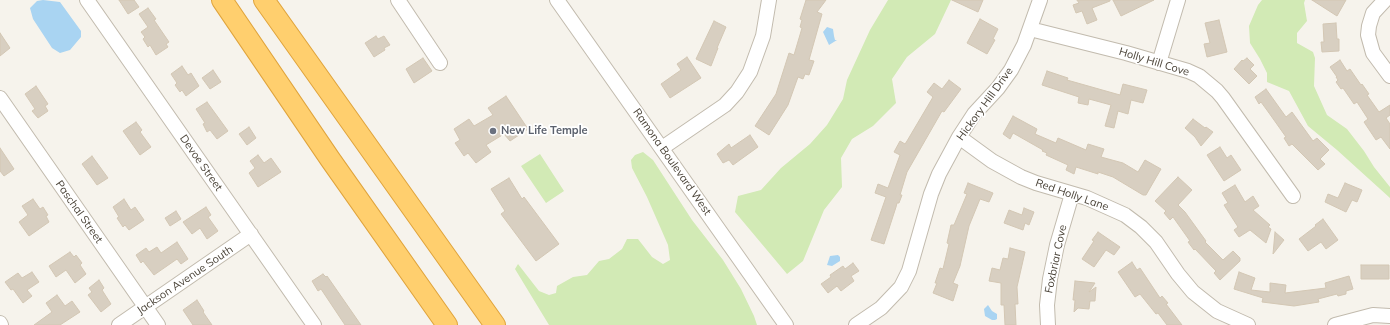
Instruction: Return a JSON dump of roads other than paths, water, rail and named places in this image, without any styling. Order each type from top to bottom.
[{"type":"highway","points":[[222,0],[330,159],[447,325]]},
{"type":"highway","points":[[264,0],[495,325]]},
{"type":"highway","points":[[472,293],[498,325]]},
{"type":"highway","points":[[431,302],[441,325]]},
{"type":"street","name":"Devoe Street","points":[[87,0],[314,325]]},
{"type":"street","points":[[398,0],[440,63]]},
{"type":"street","name":"Ramona Boulevard West","points":[[557,0],[786,325]]},
{"type":"street","points":[[662,148],[725,106],[737,92],[750,72],[760,44],[766,21],[769,0]]},
{"type":"street","name":"Hickory Hill Drive","points":[[856,325],[881,308],[901,287],[909,271],[931,194],[939,174],[959,137],[974,114],[998,88],[1011,70],[1024,44],[1040,0]]},
{"type":"street","points":[[1159,63],[1178,0]]},
{"type":"street","points":[[1386,0],[1373,13],[1368,35],[1373,53],[1390,76]]},
{"type":"street","name":"Holly Hill Cove","points":[[1030,29],[1126,53],[1188,71],[1198,76],[1217,91],[1293,196]]},
{"type":"street","name":"Paschal Street","points":[[0,98],[158,325]]},
{"type":"street","name":"Red Holly Lane","points":[[959,137],[1010,172],[1036,183],[1087,198],[1111,208],[1125,216],[1141,227],[1156,242],[1178,274],[1193,292],[1217,311],[1248,325]]},
{"type":"street","name":"Foxbriar Cove","points":[[1048,325],[1047,305],[1050,279],[1057,245],[1072,194]]},
{"type":"street","name":"Jackson Avenue South","points":[[119,325],[251,234]]},
{"type":"street","points":[[1335,325],[1373,315],[1390,316]]},
{"type":"water","points":[[43,0],[60,2],[81,31],[81,37],[70,50],[60,53],[52,48],[33,19],[30,8],[37,1]]},
{"type":"water","points":[[827,27],[833,29],[835,40],[837,40],[829,45],[823,32]]},
{"type":"water","points":[[838,255],[840,257],[840,261],[832,266],[827,265],[830,256]]},
{"type":"water","points":[[988,305],[992,311],[997,314],[997,319],[992,320],[985,316],[984,309]]},
{"type":"place","name":"New Life Temple","points":[[493,131]]}]
